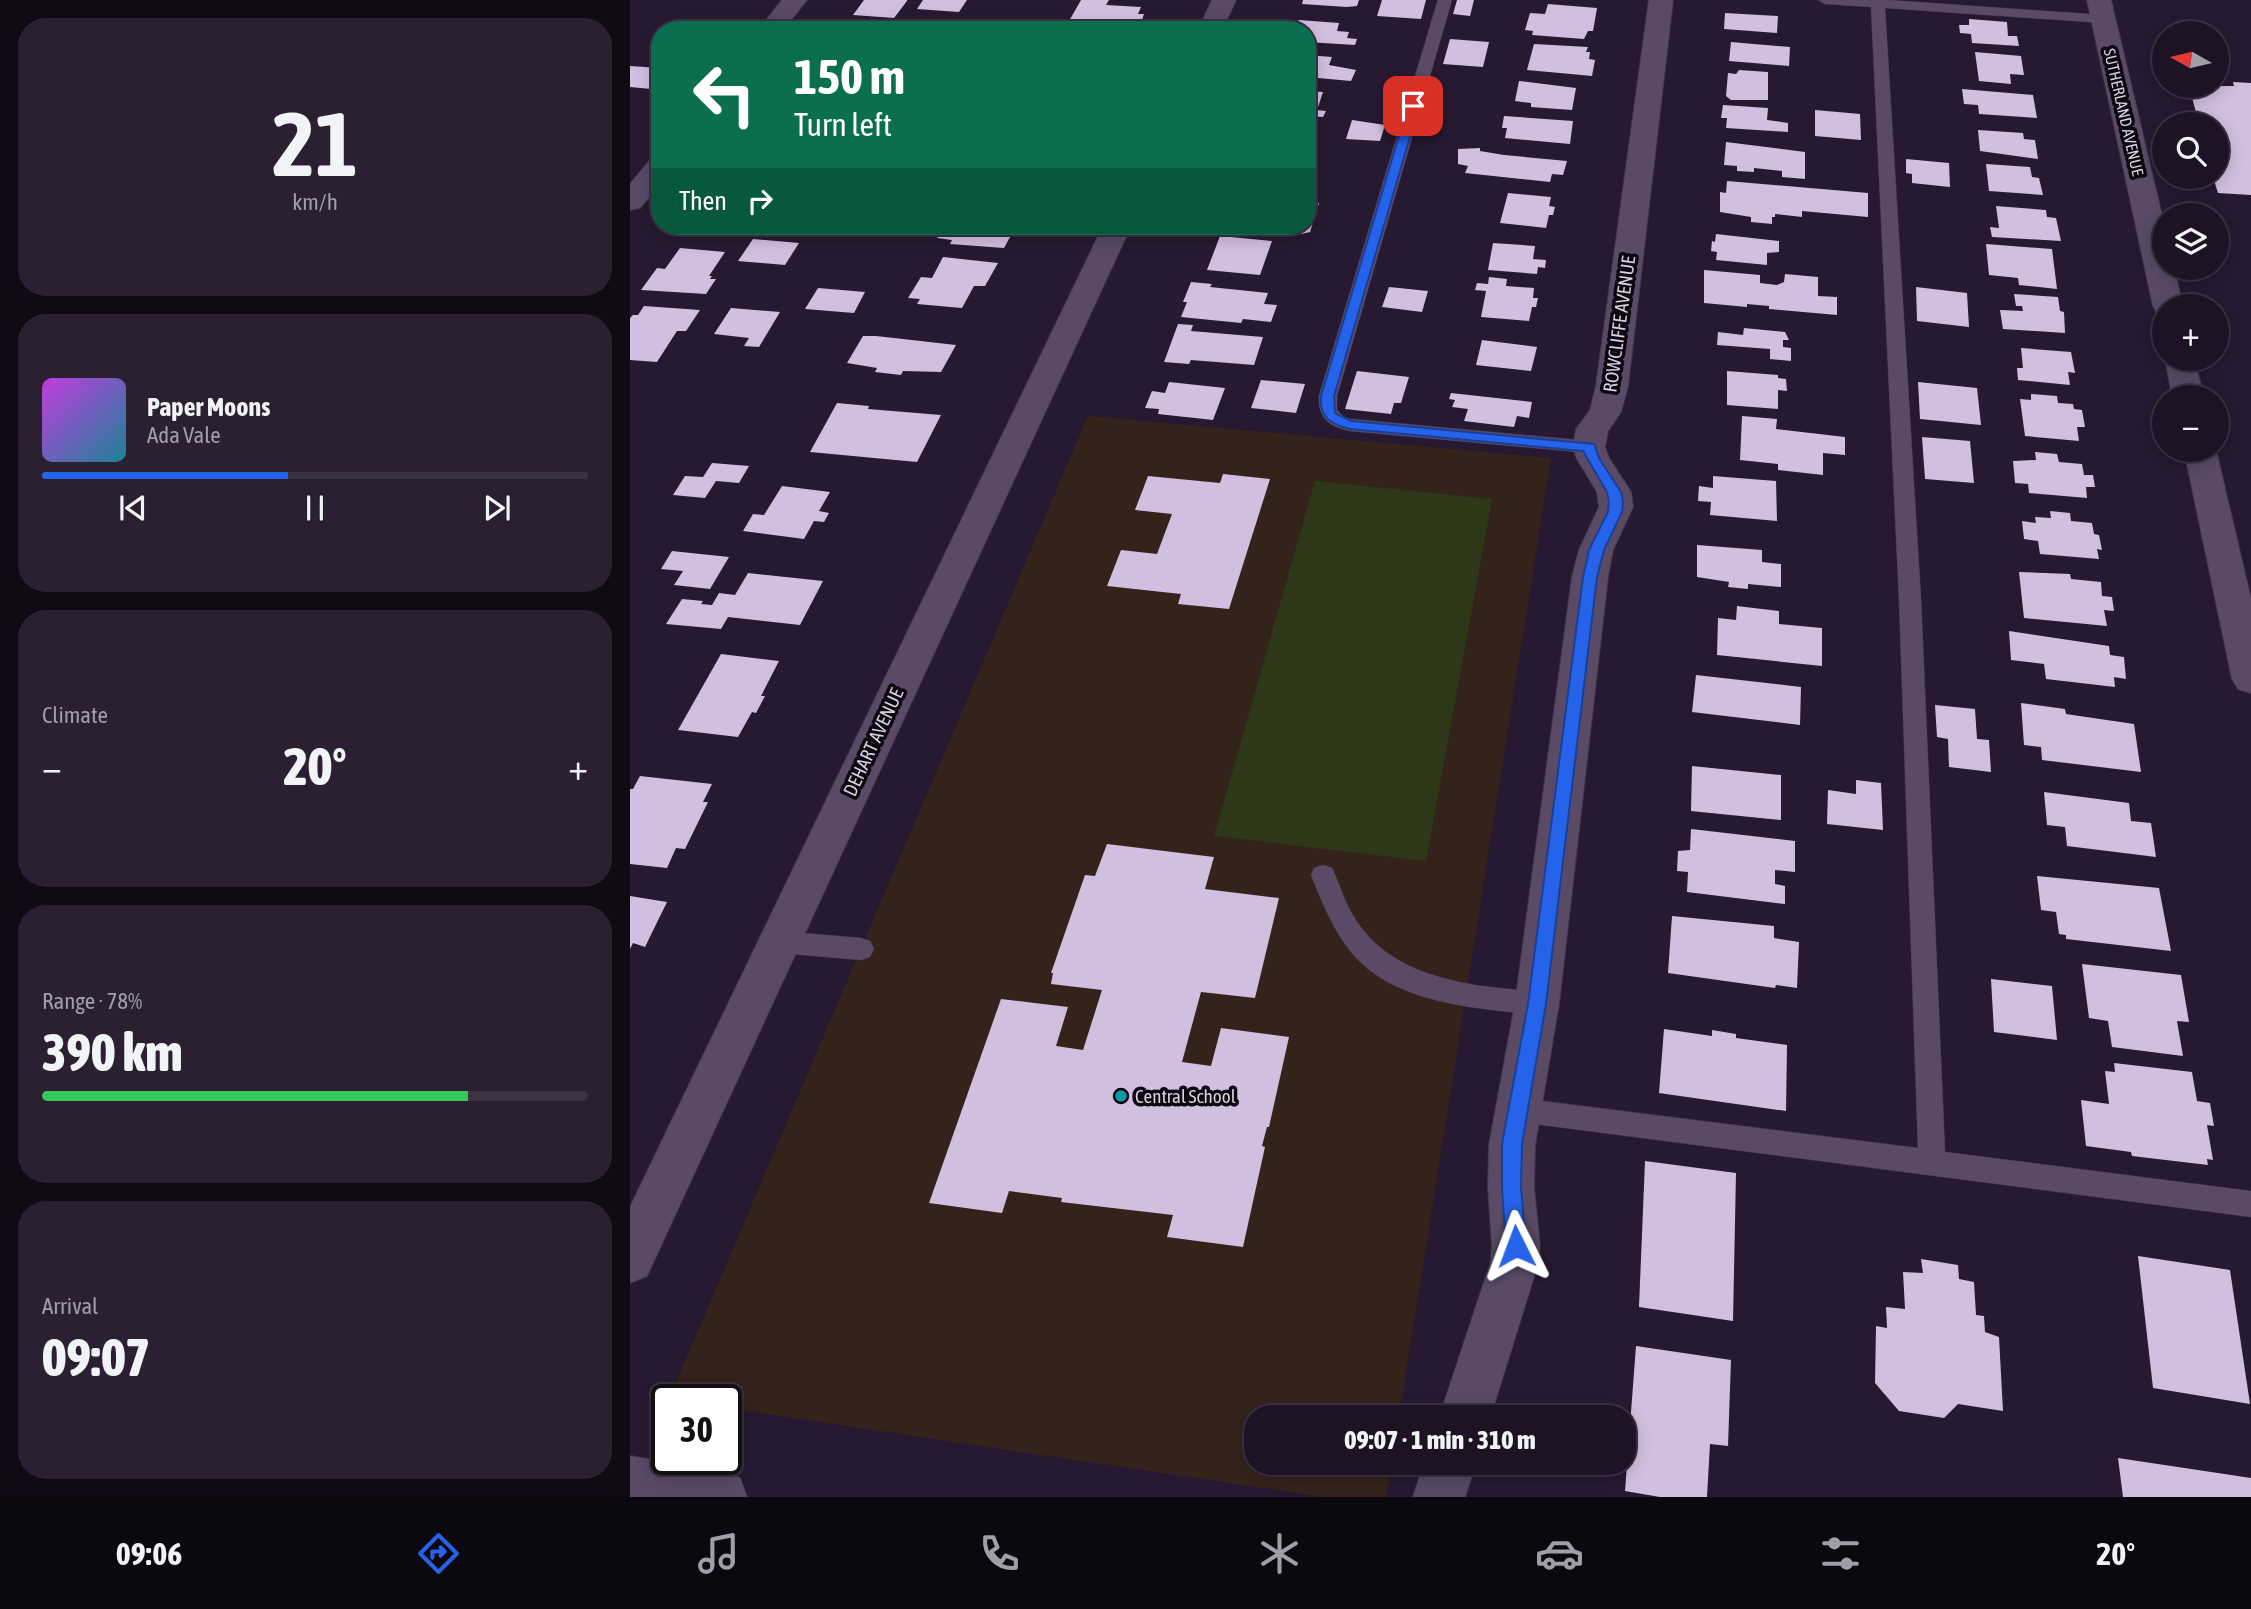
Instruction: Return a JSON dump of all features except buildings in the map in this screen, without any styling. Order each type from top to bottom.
[{"type":"street","points":[[777,21],[794,0]]},
{"type":"street","points":[[1214,21],[1224,0]]},
{"type":"street","name":"ROWCLIFFE AVENUE","points":[[1589,447],[1592,429],[1608,406],[1612,386],[1661,0]]},
{"type":"street","name":"SUTHERLAND AVENUE","points":[[2101,9],[2165,294]]},
{"type":"street","points":[[630,202],[651,177]]},
{"type":"street","name":"DEHART AVENUE","points":[[630,1259],[1114,235]]},
{"type":"street","points":[[1468,1405],[1514,1264],[1516,1246],[1511,1188],[1512,1144],[1537,1004],[1590,577],[1596,550],[1616,507],[1614,492],[1592,459],[1589,447]]},
{"type":"street","points":[[2203,462],[2251,679]]},
{"type":"street","points":[[1439,1497],[1446,1475]]},
{"type":"street","points":[[630,1482],[721,1497]]},
{"type":"lane","points":[[1445,0],[1328,396],[1328,411],[1337,421],[1350,425],[1589,447]]},
{"type":"lane","points":[[1825,0],[1878,4],[2101,9]]},
{"type":"lane","points":[[1878,4],[1910,599],[1932,1163]]},
{"type":"lane","points":[[1323,875],[1346,925],[1360,945],[1385,968],[1437,990],[1537,1004]]},
{"type":"lane","points":[[779,942],[861,949]]},
{"type":"lane","points":[[1519,1110],[2251,1204]]},
{"type":"shaded area","points":[[1088,416],[1551,458],[1401,1405],[1244,1405],[1244,1475],[1390,1475],[1386,1497],[1324,1497],[742,1410],[742,1384],[675,1384]]},
{"type":"green space","points":[[1315,481],[1492,499],[1426,861],[1214,836]]},
{"type":"place","name":"Central School","points":[[1121,1096]]},
{"type":"route","points":[[1413,106],[1328,396],[1326,407],[1330,415],[1337,421],[1350,425],[1589,447],[1592,459],[1614,492],[1616,502],[1615,512],[1596,550],[1590,577],[1537,1004],[1512,1144],[1511,1188],[1516,1246]]}]
